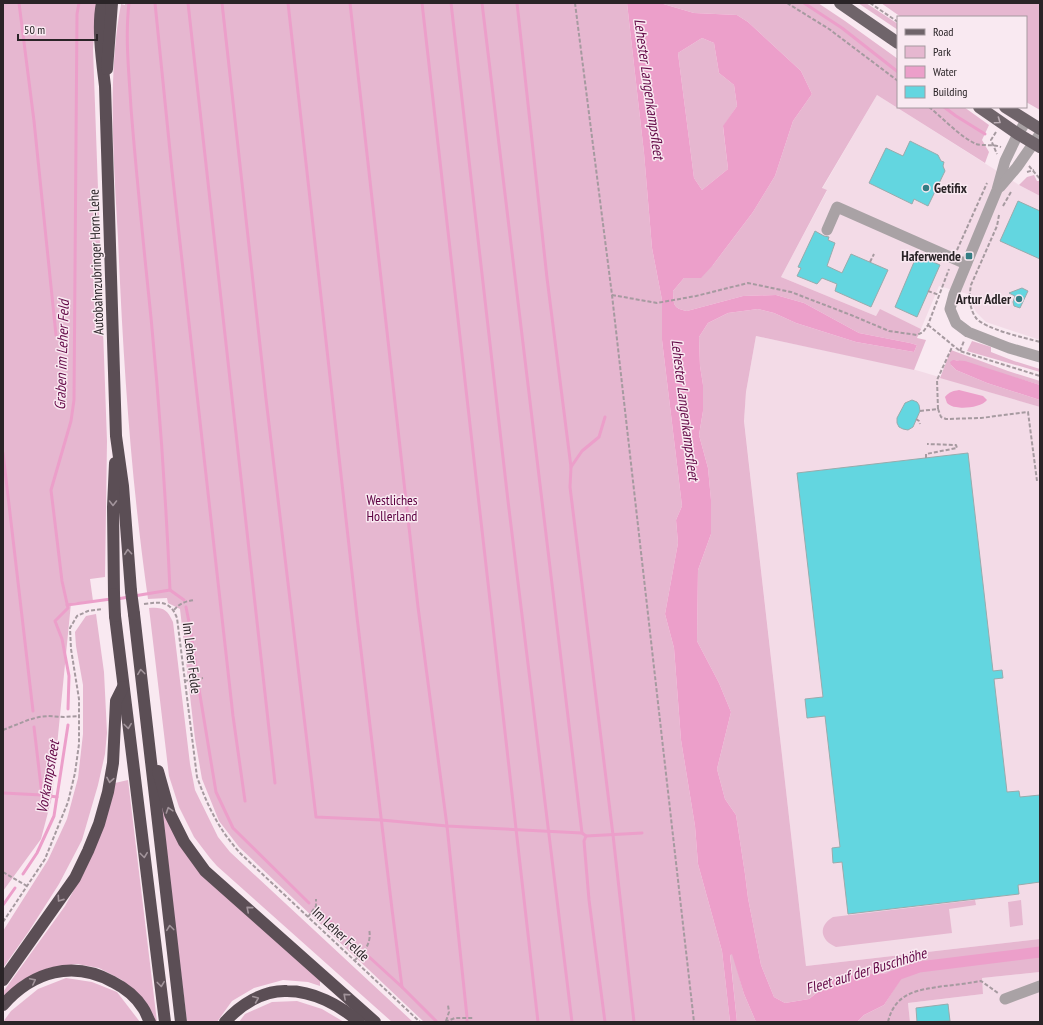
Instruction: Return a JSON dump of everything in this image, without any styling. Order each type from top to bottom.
[{"type":"highway","name":"Autobahnzubringer Horn-Lehe","points":[[102,3],[101,52],[105,86],[116,436]]},
{"type":"highway","name":"Autobahnzubringer Horn-Lehe","points":[[105,86],[109,53],[112,3]]},
{"type":"highway","points":[[116,436],[123,486],[131,591],[181,1022]]},
{"type":"highway","points":[[116,436],[113,492],[114,594],[112,612],[166,1022]]},
{"type":"highway","points":[[3,980],[75,878],[88,851],[99,824],[108,792],[113,763],[116,701],[123,687]]},
{"type":"highway","points":[[149,738],[170,814],[184,842],[206,871],[375,1022]]},
{"type":"highway","points":[[3,1005],[26,985],[44,976],[64,970],[83,971],[99,974],[123,987],[143,1008],[150,1022]]},
{"type":"highway","points":[[225,1022],[244,1004],[270,993],[286,991],[325,999],[349,1012],[359,1022]]},
{"type":"main road","points":[[840,3],[897,42]]},
{"type":"main road","points":[[981,108],[1018,134],[1038,142]]},
{"type":"main road","points":[[1006,108],[1040,129]]},
{"type":"street","points":[[1026,121],[1018,134],[1006,161],[997,190],[954,294],[950,309],[956,323],[968,332],[1009,348],[1040,357]]},
{"type":"street","points":[[997,190],[1038,142]]},
{"type":"street","points":[[826,230],[837,207],[966,264]]},
{"type":"street","points":[[1006,999],[1040,986]]},
{"type":"path","points":[[575,3],[612,295],[693,1022]]},
{"type":"path","points":[[787,3],[829,29],[897,80]]},
{"type":"path","points":[[870,3],[897,21]]},
{"type":"path","points":[[930,108],[961,134],[977,145],[992,144],[997,156]]},
{"type":"path","points":[[1024,174],[1034,170],[1040,179]]},
{"type":"path","points":[[612,295],[657,303],[696,296],[748,283],[791,292],[889,331],[917,335],[923,332],[928,325],[954,258],[988,182]]},
{"type":"path","points":[[1012,189],[1001,210],[996,226],[971,285],[969,294],[970,304],[976,318],[986,325],[1040,342]]},
{"type":"path","points":[[870,262],[874,254]]},
{"type":"path","points":[[928,291],[939,296]]},
{"type":"path","points":[[928,325],[960,351],[1040,376]]},
{"type":"path","points":[[953,345],[937,380],[938,409],[941,417],[946,419],[981,418],[1028,412],[1037,481]]},
{"type":"path","points":[[920,410],[938,409]]},
{"type":"path","points":[[916,420],[919,420],[920,424]]},
{"type":"path","points":[[926,458],[926,454],[957,448],[956,445],[927,444]]},
{"type":"path","points":[[174,610],[178,605],[195,600]]},
{"type":"path","name":"Im Leher Felde","points":[[142,604],[164,603],[169,605],[174,610],[177,618],[197,777],[205,800],[216,822],[228,840],[241,854],[420,1022]]},
{"type":"path","points":[[3,922],[45,859],[68,802],[75,773],[79,744],[79,699],[71,649],[70,628],[77,616],[88,611],[112,612]]},
{"type":"path","points":[[184,681],[203,678]]},
{"type":"path","points":[[3,730],[40,717],[79,716]]},
{"type":"path","points":[[3,872],[27,886]]},
{"type":"path","points":[[308,917],[316,906],[316,899]]},
{"type":"path","points":[[355,960],[369,944],[369,929]]},
{"type":"path","points":[[888,1022],[890,1014],[901,999],[920,990],[981,982],[1006,999]]},
{"type":"path","points":[[446,1022],[448,1005]]},
{"type":"path","points":[[446,1022],[455,1018],[473,1018]]},
{"type":"shaded area","points":[[877,95],[1019,185],[1040,196],[1040,340],[986,322],[976,312],[972,304],[971,295],[939,286],[921,329],[880,310],[876,316],[781,277],[827,191],[822,189]]},
{"type":"shaded area","points":[[756,336],[909,368],[1040,407],[1040,939],[806,966],[744,420],[746,392]]},
{"type":"shaded area","points":[[1040,972],[1040,1022],[910,1022],[908,1003],[983,994],[981,978]]},
{"type":"green space","points":[[3,3],[96,3],[93,49],[107,441],[105,577],[90,579],[93,601],[71,603],[52,797],[41,839],[3,891]]},
{"type":"green space","name":"Westliches Hollerland","points":[[125,3],[627,3],[644,153],[652,248],[662,300],[662,340],[682,506],[676,520],[678,543],[665,614],[674,648],[681,740],[695,826],[698,864],[722,951],[730,1022],[424,1022],[239,847],[219,821],[202,779],[195,739],[180,609],[168,603],[167,598],[148,599],[142,554],[132,464],[125,374],[113,121],[114,61],[121,4],[125,5]]},
{"type":"green space","points":[[660,3],[818,3],[897,58],[897,108],[877,95],[822,188],[827,190],[781,277],[876,316],[880,309],[921,329],[917,338],[926,340],[914,370],[756,336],[746,392],[744,421],[806,966],[1040,939],[1040,972],[982,978],[983,994],[908,1003],[910,1022],[857,1022],[864,1015],[884,1005],[905,972],[838,976],[809,999],[785,1003],[774,997],[761,965],[748,898],[736,815],[725,799],[717,769],[731,712],[719,683],[697,641],[698,570],[711,534],[711,500],[708,468],[699,435],[703,411],[703,385],[700,366],[699,337],[708,323],[728,313],[758,309],[774,313],[796,323],[856,342],[914,352],[917,345],[859,333],[804,303],[776,295],[743,296],[687,311],[676,307],[673,291],[684,278],[713,265],[753,212],[775,176],[793,121],[812,94],[801,71],[748,22],[737,15],[694,13]]},
{"type":"green space","points":[[858,3],[866,3],[897,23],[897,29]]},
{"type":"green space","points":[[881,3],[1040,3],[1040,110],[1027,103],[1027,16],[900,16]]},
{"type":"green space","points":[[702,38],[714,43],[719,73],[734,85],[737,106],[723,127],[728,169],[702,190],[694,178],[678,53]]},
{"type":"green space","points":[[898,108],[965,108],[989,125],[982,140],[989,152],[985,163]]},
{"type":"green space","points":[[1034,175],[1037,181],[1040,181],[1040,196],[1019,185],[1027,177]]},
{"type":"green space","points":[[972,341],[991,347],[991,352],[1040,369],[1040,372],[967,351]]},
{"type":"green space","points":[[951,350],[1040,381],[1040,385],[956,360],[951,365],[956,370],[987,383],[1040,400],[1040,407],[940,378]]},
{"type":"green space","points":[[149,608],[164,610],[169,614],[173,622],[190,764],[195,790],[218,837],[230,852],[413,1022],[392,1022],[217,866],[194,837],[179,807],[169,776]]},
{"type":"green space","points":[[96,614],[104,672],[107,733],[105,754],[98,785],[82,840],[59,884],[3,968],[3,931],[48,860],[67,819],[78,778],[83,734],[83,685],[75,632],[86,616]]},
{"type":"green space","points":[[128,780],[157,1022],[155,1022],[138,994],[122,980],[99,968],[77,964],[49,968],[21,981],[3,998],[3,992],[65,906],[85,870],[115,783]]},
{"type":"green space","points":[[160,804],[175,834],[320,980],[320,986],[308,982],[283,980],[254,988],[232,1001],[217,1022],[187,1022]]},
{"type":"green space","points":[[975,900],[976,905],[949,909],[952,933],[836,947],[827,941],[823,933],[825,924],[833,917]]},
{"type":"green space","points":[[1021,900],[1023,925],[1010,927],[1008,902]]},
{"type":"green space","points":[[730,954],[733,954],[744,994],[756,1022],[737,1022]]},
{"type":"green space","points":[[66,978],[92,982],[117,992],[140,1022],[3,1022],[11,1011],[38,989]]},
{"type":"green space","points":[[297,1001],[322,1009],[344,1022],[239,1022],[245,1014],[272,1002]]},
{"type":"water","points":[[627,3],[660,3],[694,13],[737,15],[748,22],[801,71],[812,94],[793,121],[775,176],[753,212],[713,265],[701,278],[684,278],[673,291],[676,307],[687,311],[743,296],[776,295],[804,303],[859,333],[917,345],[914,352],[856,342],[796,323],[774,313],[758,309],[728,313],[708,323],[699,337],[700,366],[703,385],[703,411],[699,435],[708,468],[711,500],[711,534],[698,570],[697,641],[719,683],[731,712],[717,769],[725,799],[736,815],[748,898],[761,965],[774,997],[785,1003],[809,999],[838,976],[906,972],[884,1005],[864,1015],[857,1022],[756,1022],[744,994],[732,954],[730,955],[737,1022],[730,1022],[722,951],[698,864],[695,826],[681,740],[674,648],[665,614],[678,543],[676,520],[682,506],[662,340],[662,300],[652,248],[644,153]],"holes":[[[702,38],[714,43],[719,73],[734,85],[737,106],[723,126],[728,169],[702,190],[694,178],[678,53]]]},
{"type":"water","points":[[953,360],[965,361],[1040,385],[1040,400],[987,383],[956,370],[950,362]]},
{"type":"water","points":[[959,390],[983,396],[987,400],[977,406],[968,408],[951,406],[947,403],[945,397],[951,392]]},
{"type":"building","points":[[910,141],[938,155],[941,161],[944,162],[943,166],[945,171],[928,206],[914,199],[912,204],[869,183],[886,148],[903,156]]},
{"type":"building","points":[[1018,201],[1040,211],[1040,259],[1000,241]]},
{"type":"building","points":[[815,231],[829,237],[828,240],[835,243],[827,266],[842,273],[851,254],[888,270],[871,307],[835,291],[837,284],[822,278],[817,284],[797,276],[801,268],[798,267]]},
{"type":"building","points":[[917,255],[940,265],[917,317],[895,307]]},
{"type":"building","name":"Artur Adler","points":[[1022,288],[1028,291],[1020,308],[1014,306],[1013,302],[1015,296],[1009,293]]},
{"type":"building","points":[[912,400],[917,402],[920,411],[913,427],[908,430],[903,429],[899,427],[897,418],[905,403]]},
{"type":"building","points":[[968,453],[993,671],[1002,670],[1003,678],[994,679],[1007,792],[1019,791],[1020,797],[1040,795],[1040,882],[1018,885],[1019,894],[848,914],[842,862],[833,863],[832,848],[840,847],[825,716],[807,718],[805,699],[823,697],[797,473]]},
{"type":"building","points":[[948,1004],[950,1021],[917,1022],[916,1008]]},
{"type":"waterway","points":[[19,3],[34,121],[56,335]]},
{"type":"waterway","name":"Graben im Leher Feld","points":[[68,709],[69,676],[62,639],[55,621],[68,608],[62,581],[51,490],[71,421],[74,400],[77,14],[79,3]]},
{"type":"waterway","points":[[129,3],[127,42],[128,69],[157,383],[166,507],[170,590]]},
{"type":"waterway","points":[[155,3],[172,171],[233,716],[245,801]]},
{"type":"waterway","points":[[188,3],[275,783]]},
{"type":"waterway","points":[[222,3],[266,399],[316,817],[582,833],[586,836],[642,833]]},
{"type":"waterway","points":[[288,3],[357,617],[402,987]]},
{"type":"waterway","points":[[350,3],[418,607],[447,826],[467,1017]]},
{"type":"waterway","points":[[422,3],[538,1022]]},
{"type":"waterway","points":[[451,3],[508,501],[572,1022]]},
{"type":"waterway","points":[[482,3],[582,833]]},
{"type":"waterway","points":[[517,3],[547,278],[571,467]]},
{"type":"waterway","name":"Lehester Langenkampsfleet","points":[[804,3],[842,28],[897,71]]},
{"type":"waterway","name":"Lehester Langenkampsfleet","points":[[945,108],[985,134]]},
{"type":"waterway","points":[[605,417],[599,437],[582,451],[571,467],[570,487],[613,835],[634,1022]]},
{"type":"waterway","points":[[3,453],[33,711]]},
{"type":"waterway","name":"Graben im Leher Feld","points":[[134,596],[170,590],[184,600]]},
{"type":"waterway","name":"Graben im Leher Feld","points":[[117,599],[129,597]]},
{"type":"waterway","name":"Graben im Leher Feld","points":[[67,605],[111,599]]},
{"type":"waterway","name":"Graben im Leher Feld","points":[[186,607],[197,675]]},
{"type":"waterway","name":"Graben im Leher Feld","points":[[198,683],[216,792],[233,828],[309,903]]},
{"type":"waterway","name":"Vorkampsfleet","points":[[23,874],[37,853],[54,816],[68,725]]},
{"type":"waterway","points":[[34,727],[42,795]]},
{"type":"waterway","points":[[3,793],[57,797]]},
{"type":"waterway","points":[[586,836],[584,841],[589,900],[605,1022]]},
{"type":"waterway","name":"Vorkampsfleet","points":[[3,905],[15,888]]},
{"type":"waterway","name":"Graben im Leher Feld","points":[[321,913],[357,946]]},
{"type":"waterway","name":"Fleet auf der Buschhöhe","points":[[891,977],[919,967],[1040,952]]},
{"type":"waterway","name":"Graben im Leher Feld","points":[[367,955],[436,1021]]},
{"type":"place","name":"Getifix","points":[[926,188]]},
{"type":"place","name":"Haferwende","points":[[969,256]]},
{"type":"place","name":"Artur Adler","points":[[1019,299]]}]
